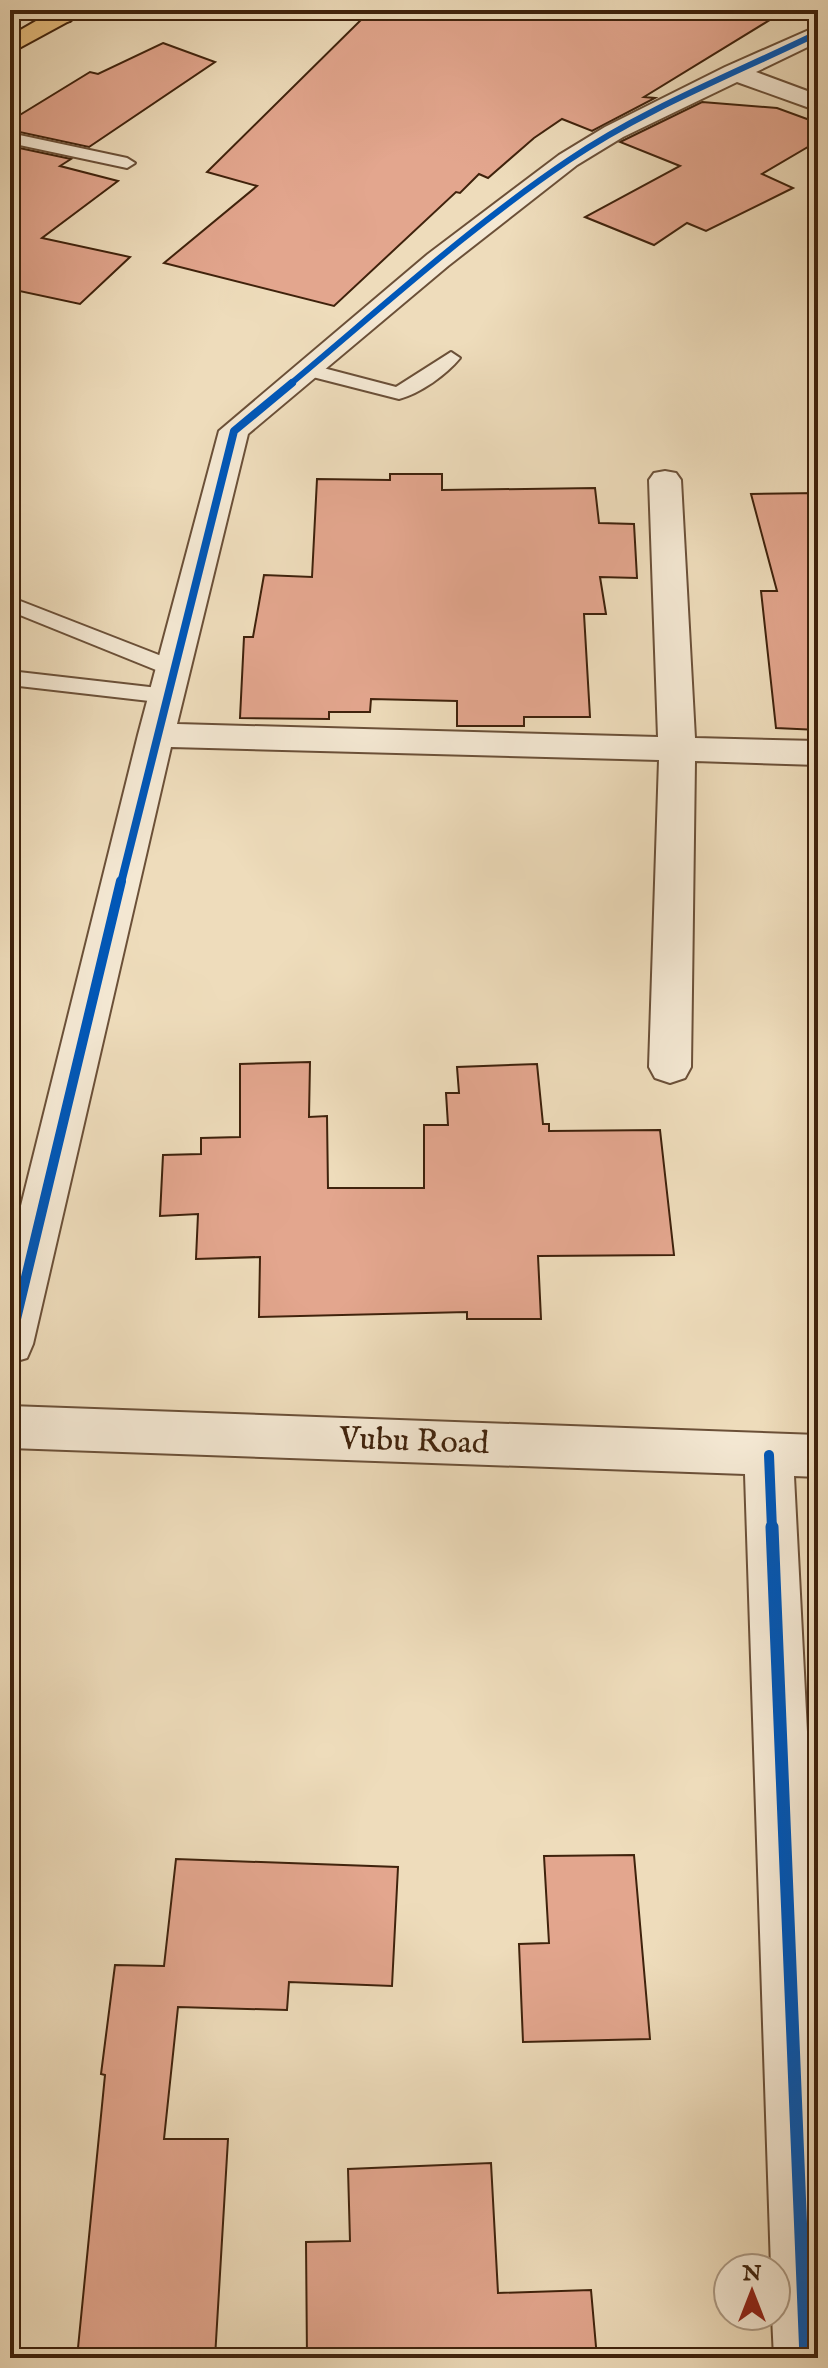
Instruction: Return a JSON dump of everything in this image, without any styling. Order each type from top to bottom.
[{"type":"main road","points":[[10,24],[53,12]]},
{"type":"main road","points":[[10,46],[53,12]]},
{"type":"street","points":[[10,1344],[156,735],[234,431],[438,260],[568,160],[614,132],[818,33]]},
{"type":"street","points":[[734,72],[818,104]]},
{"type":"street","points":[[665,480],[677,749],[670,1067]]},
{"type":"street","points":[[156,735],[818,753]]},
{"type":"street","name":"Vubu Road","points":[[10,1427],[793,1455]]},
{"type":"street","points":[[793,1455],[806,2358]]},
{"type":"lane","points":[[10,138],[127,163]]},
{"type":"lane","points":[[308,370],[399,393],[434,373],[451,358]]},
{"type":"lane","points":[[10,603],[170,682]]},
{"type":"lane","points":[[10,678],[170,682]]},
{"type":"building","points":[[371,10],[786,10],[644,97],[655,98],[592,131],[562,119],[534,138],[488,178],[479,174],[460,193],[456,192],[334,306],[164,263],[257,186],[207,172]]},
{"type":"building","points":[[163,43],[215,62],[89,147],[10,130],[10,121],[90,72],[98,74]]},
{"type":"building","points":[[702,102],[777,108],[818,123],[818,141],[762,174],[793,188],[706,231],[687,223],[654,245],[585,217],[680,166],[620,142]]},
{"type":"building","points":[[10,146],[71,159],[60,166],[118,181],[42,238],[130,257],[80,304],[10,289]]},
{"type":"building","points":[[390,474],[442,474],[442,490],[595,488],[599,523],[634,524],[637,578],[600,577],[606,614],[584,614],[590,717],[524,717],[524,726],[457,726],[457,701],[371,699],[370,712],[329,712],[329,719],[240,718],[244,637],[253,637],[264,575],[312,577],[317,479],[390,480]]},
{"type":"building","points":[[818,493],[818,730],[776,728],[761,591],[777,591],[751,494]]},
{"type":"building","points":[[310,1062],[309,1117],[327,1116],[328,1188],[424,1188],[424,1125],[448,1125],[446,1093],[459,1093],[457,1067],[537,1064],[543,1124],[549,1124],[549,1131],[660,1130],[674,1255],[538,1256],[541,1319],[467,1319],[467,1312],[259,1317],[260,1257],[196,1259],[198,1214],[160,1216],[163,1155],[201,1154],[201,1138],[240,1137],[240,1064]]},
{"type":"building","points":[[634,1855],[650,2039],[523,2042],[519,1944],[549,1943],[544,1856]]},
{"type":"building","points":[[176,1859],[398,1867],[392,1986],[289,1982],[287,2010],[178,2007],[164,2139],[228,2139],[215,2358],[77,2358],[105,2075],[101,2074],[115,1965],[164,1966]]},
{"type":"building","points":[[491,2163],[498,2293],[591,2290],[597,2358],[307,2358],[306,2242],[350,2241],[348,2169]]},
{"type":"cycle path","points":[[10,1344],[156,735],[234,431],[438,260],[568,160],[614,132],[818,33]]},
{"type":"cycle path","points":[[769,1455],[806,2358]]}]
